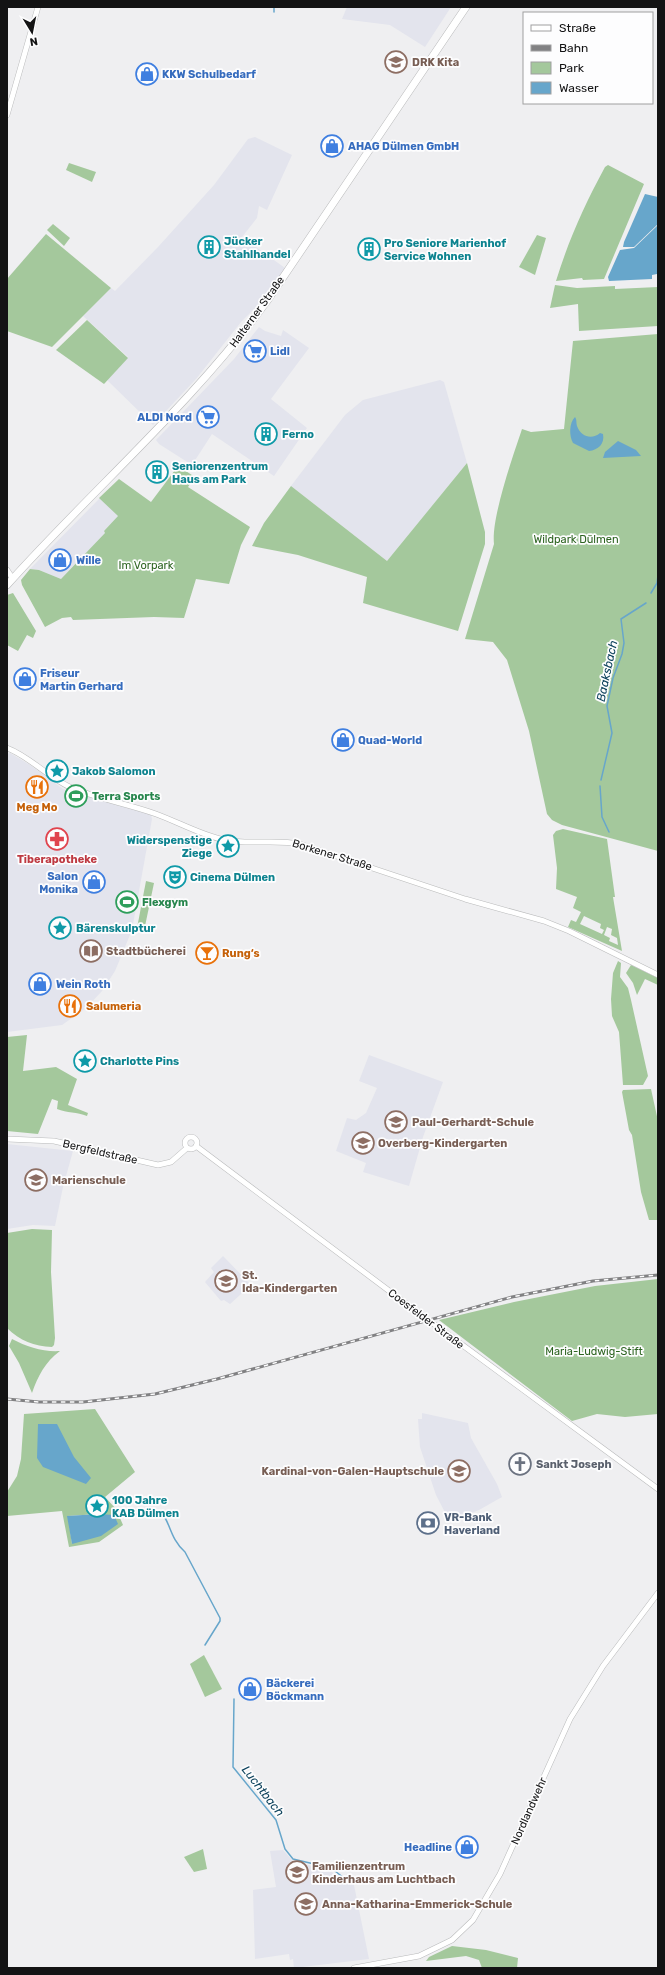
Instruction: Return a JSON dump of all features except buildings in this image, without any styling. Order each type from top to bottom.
[{"type":"main road","name":"Halterner Straße","points":[[7,585],[181,404],[238,340],[267,301],[466,7]]},
{"type":"street","points":[[7,115],[38,7]]},
{"type":"street","points":[[7,570],[13,578]]},
{"type":"street","name":"Borkener Straße","points":[[7,748],[32,762],[66,785],[79,790],[155,814],[223,840],[247,842],[286,842],[300,844],[478,903],[544,921],[569,931],[658,975]]},
{"type":"street","points":[[190,1136],[196,1140],[196,1146],[192,1149],[187,1148],[184,1141],[190,1136]]},
{"type":"street","name":"Bergfeldstraße","points":[[7,1138],[54,1141],[158,1165],[171,1162],[187,1148]]},
{"type":"street","name":"Coesfelder Straße","points":[[196,1146],[404,1302],[658,1489]]},
{"type":"street","name":"Nordlandwehr","points":[[354,1968],[419,1956],[452,1940],[473,1920],[500,1874],[570,1719],[603,1666],[658,1593]]},
{"type":"shaded area","points":[[347,7],[451,7],[425,47],[390,25],[342,19]]},
{"type":"shaded area","points":[[255,137],[292,155],[267,210],[259,206],[257,218],[242,237],[285,268],[265,298],[241,322],[196,379],[153,425],[107,380],[128,357],[83,316],[111,288],[115,291],[158,247],[214,185],[248,139]]},
{"type":"shaded area","points":[[259,327],[265,331],[281,336],[283,330],[309,348],[271,399],[307,428],[274,476],[212,434],[192,465],[159,444],[156,440],[234,359]]},
{"type":"shaded area","points":[[440,380],[444,382],[467,463],[387,561],[291,486],[345,415],[363,400]]},
{"type":"shaded area","points":[[100,498],[118,516],[104,531],[105,533],[61,579],[39,570],[30,569]]},
{"type":"shaded area","points":[[10,753],[30,765],[63,789],[151,815],[152,819],[132,930],[115,971],[102,991],[86,1008],[62,1025],[7,1032],[7,754]]},
{"type":"shaded area","name":"Paul-Gerhardt-Schule","points":[[369,1055],[443,1082],[423,1137],[409,1186],[363,1172],[366,1163],[336,1151],[347,1118],[356,1120],[366,1113],[377,1088],[359,1081]]},
{"type":"shaded area","name":"Marienschule","points":[[7,1144],[73,1151],[63,1187],[55,1226],[33,1225],[7,1229]]},
{"type":"shaded area","name":"St. Ida-Kindergarten","points":[[223,1256],[251,1285],[230,1304],[224,1300],[221,1301],[205,1282],[214,1272],[211,1268]]},
{"type":"shaded area","name":"Kardinal-von-Galen-Hauptschule","points":[[422,1413],[468,1423],[471,1438],[497,1484],[502,1497],[479,1510],[450,1522],[436,1495],[420,1447],[418,1419],[422,1419]]},
{"type":"shaded area","name":"Anna-Katharina-Emmerick-Schule","points":[[283,1850],[293,1861],[330,1871],[354,1885],[369,1959],[294,1968],[293,1959],[290,1960],[289,1954],[255,1959],[253,1890],[276,1887],[270,1851]]},
{"type":"green space","points":[[69,163],[96,172],[92,182],[66,170]]},
{"type":"green space","points":[[608,165],[644,184],[604,279],[583,280],[582,278],[556,281],[566,251],[584,209],[597,181],[605,167]]},
{"type":"green space","points":[[53,224],[70,238],[64,246],[47,230]]},
{"type":"green space","points":[[46,234],[111,288],[52,347],[7,331],[7,279]]},
{"type":"green space","points":[[537,235],[546,238],[535,275],[519,267]]},
{"type":"green space","points":[[555,285],[577,288],[615,286],[615,289],[658,287],[658,326],[579,331],[578,304],[550,308]]},
{"type":"green space","points":[[87,320],[128,358],[104,384],[56,350]]},
{"type":"green space","name":"Wildpark Dülmen","points":[[658,334],[658,851],[562,825],[552,820],[547,814],[529,731],[507,660],[493,642],[465,639],[494,544],[494,533],[499,503],[508,470],[522,429],[531,432],[564,429],[573,341]]},
{"type":"green space","points":[[467,463],[485,532],[485,544],[458,631],[363,603],[367,577],[298,555],[252,546],[264,523],[291,486],[387,561]]},
{"type":"green space","name":"Im Vorpark","points":[[178,466],[195,477],[188,487],[250,527],[241,545],[229,584],[196,579],[184,618],[154,617],[73,620],[71,617],[62,618],[45,627],[22,585],[21,580],[30,569],[39,570],[61,579],[105,533],[104,531],[118,516],[99,498],[119,479],[151,502]]},
{"type":"green space","points":[[13,593],[36,631],[33,638],[27,635],[18,651],[7,645],[7,595]]},
{"type":"green space","points":[[563,829],[607,839],[615,897],[613,897],[622,951],[568,927],[571,920],[576,922],[581,912],[573,908],[577,897],[556,889],[557,868],[553,835],[556,831]],"holes":[[[584,916],[601,924],[600,928],[604,930],[602,934],[580,924]],[[607,927],[612,929],[611,935],[617,938],[618,945],[609,941],[610,938],[604,935]]]},
{"type":"green space","points":[[146,881],[154,883],[144,931],[137,928]]},
{"type":"green space","points":[[618,961],[621,963],[620,977],[628,988],[648,1076],[643,1085],[623,1085],[619,1032],[612,1016],[611,999],[613,973]]},
{"type":"green space","points":[[631,965],[658,978],[658,985],[645,979],[637,995],[633,983],[626,973]]},
{"type":"green space","points":[[27,1035],[23,1071],[56,1067],[77,1079],[68,1105],[88,1113],[87,1116],[57,1109],[58,1101],[52,1099],[38,1134],[7,1131],[7,1037]]},
{"type":"green space","points":[[651,1089],[658,1121],[658,1220],[649,1220],[641,1192],[632,1135],[629,1130],[622,1092],[623,1090]]},
{"type":"green space","points":[[32,1229],[52,1230],[51,1272],[55,1338],[54,1345],[52,1347],[28,1342],[12,1333],[7,1328],[7,1233]]},
{"type":"green space","name":"Maria-Ludwig-Stift","points":[[658,1279],[658,1414],[625,1417],[597,1414],[572,1421],[439,1320],[514,1302],[595,1286]]},
{"type":"green space","points":[[12,1339],[47,1351],[60,1351],[50,1360],[43,1370],[32,1393],[19,1363],[9,1346]]},
{"type":"green space","points":[[95,1409],[135,1472],[105,1497],[116,1509],[123,1525],[99,1542],[69,1547],[62,1511],[7,1516],[7,1492],[17,1476],[21,1459],[24,1414]],"holes":[[[98,1514],[72,1544],[68,1516]]]},
{"type":"green space","points":[[204,1655],[222,1689],[205,1697],[190,1664]]},
{"type":"green space","points":[[203,1849],[207,1869],[194,1872],[184,1857]]},
{"type":"green space","points":[[452,1946],[486,1950],[518,1958],[517,1968],[482,1968],[479,1960],[466,1956],[426,1961],[429,1957]]},
{"type":"water","points":[[645,194],[658,197],[658,224],[634,247],[623,247],[624,242]]},
{"type":"water","points":[[658,225],[658,279],[657,274],[652,275],[652,279],[609,281],[608,277],[620,250],[634,248]]},
{"type":"water","points":[[575,417],[579,430],[584,435],[590,437],[600,433],[603,434],[602,444],[598,448],[589,451],[573,443],[570,430]]},
{"type":"water","points":[[618,441],[636,450],[641,456],[603,458],[605,452]]},
{"type":"water","points":[[38,1424],[57,1424],[74,1457],[91,1478],[86,1484],[43,1467],[37,1458]]},
{"type":"water","points":[[98,1514],[114,1515],[118,1524],[101,1536],[72,1544],[67,1516]]},
{"type":"waterway","points":[[274,7],[274,12]]},
{"type":"waterway","name":"Baaksbach","points":[[651,593],[657,583],[658,575]]},
{"type":"waterway","name":"Baaksbach","points":[[601,780],[612,733],[607,706],[613,678],[622,654],[624,643],[621,619],[646,603]]},
{"type":"waterway","name":"Baaksbach","points":[[600,786],[602,817],[609,832]]},
{"type":"waterway","name":"Luchtbach","points":[[131,1516],[155,1511],[162,1514],[166,1519],[172,1535],[185,1552],[220,1618],[220,1621],[205,1645]]},
{"type":"waterway","name":"Luchtbach","points":[[234,1699],[233,1767],[276,1820],[285,1849],[293,1859],[331,1868],[344,1878]]},
{"type":"railway","points":[[7,1399],[39,1402],[83,1402],[155,1394],[217,1379],[512,1297],[593,1281],[658,1275]]},
{"type":"place","name":"DRK Kita","points":[[396,62]]},
{"type":"place","name":"KKW Schulbedarf","points":[[147,74]]},
{"type":"place","name":"AHAG Dülmen GmbH","points":[[332,146]]},
{"type":"place","name":"Jücker Stahlhandel","points":[[209,247]]},
{"type":"place","name":"Pro Seniore Marienhof Service Wohnen","points":[[369,249]]},
{"type":"place","name":"Lidl","points":[[255,351]]},
{"type":"place","name":"ALDI Nord","points":[[208,417]]},
{"type":"place","name":"Ferno","points":[[266,434]]},
{"type":"place","name":"Seniorenzentrum Haus am Park","points":[[157,472]]},
{"type":"place","name":"Wille","points":[[60,560]]},
{"type":"place","name":"Friseur Martin Gerhard","points":[[25,679]]},
{"type":"place","name":"Quad-World","points":[[343,740]]},
{"type":"place","name":"Jakob Salomon","points":[[57,771]]},
{"type":"place","name":"Meg Mo","points":[[37,787]]},
{"type":"place","name":"Terra Sports","points":[[76,796]]},
{"type":"place","name":"Tiberapotheke","points":[[57,839]]},
{"type":"place","name":"Widerspenstige Ziege","points":[[228,846]]},
{"type":"place","name":"Cinema Dülmen","points":[[175,877]]},
{"type":"place","name":"Salon Monika","points":[[94,882]]},
{"type":"place","name":"Flexgym","points":[[127,902]]},
{"type":"place","name":"Bärenskulptur","points":[[60,928]]},
{"type":"place","name":"Stadtbücherei","points":[[91,951]]},
{"type":"place","name":"Rung‘s","points":[[207,953]]},
{"type":"place","name":"Wein Roth","points":[[40,984]]},
{"type":"place","name":"Salumeria","points":[[70,1006]]},
{"type":"place","name":"Charlotte Pins","points":[[85,1061]]},
{"type":"place","name":"Paul-Gerhardt-Schule","points":[[396,1122]]},
{"type":"place","name":"Overberg-Kindergarten","points":[[363,1143]]},
{"type":"place","name":"Marienschule","points":[[36,1180]]},
{"type":"place","name":"St. Ida-Kindergarten","points":[[226,1281]]},
{"type":"place","name":"Sankt Joseph","points":[[520,1464]]},
{"type":"place","name":"Kardinal-von-Galen-Hauptschule","points":[[459,1471]]},
{"type":"place","name":"100 Jahre KAB Dülmen","points":[[97,1506]]},
{"type":"place","name":"VR-Bank Haverland","points":[[428,1523]]},
{"type":"place","name":"Bäckerei Böckmann","points":[[250,1689]]},
{"type":"place","name":"Headline","points":[[467,1847]]},
{"type":"place","name":"Familienzentrum Kinderhaus am Luchtbach","points":[[297,1872]]},
{"type":"place","name":"Anna-Katharina-Emmerick-Schule","points":[[306,1904]]}]
